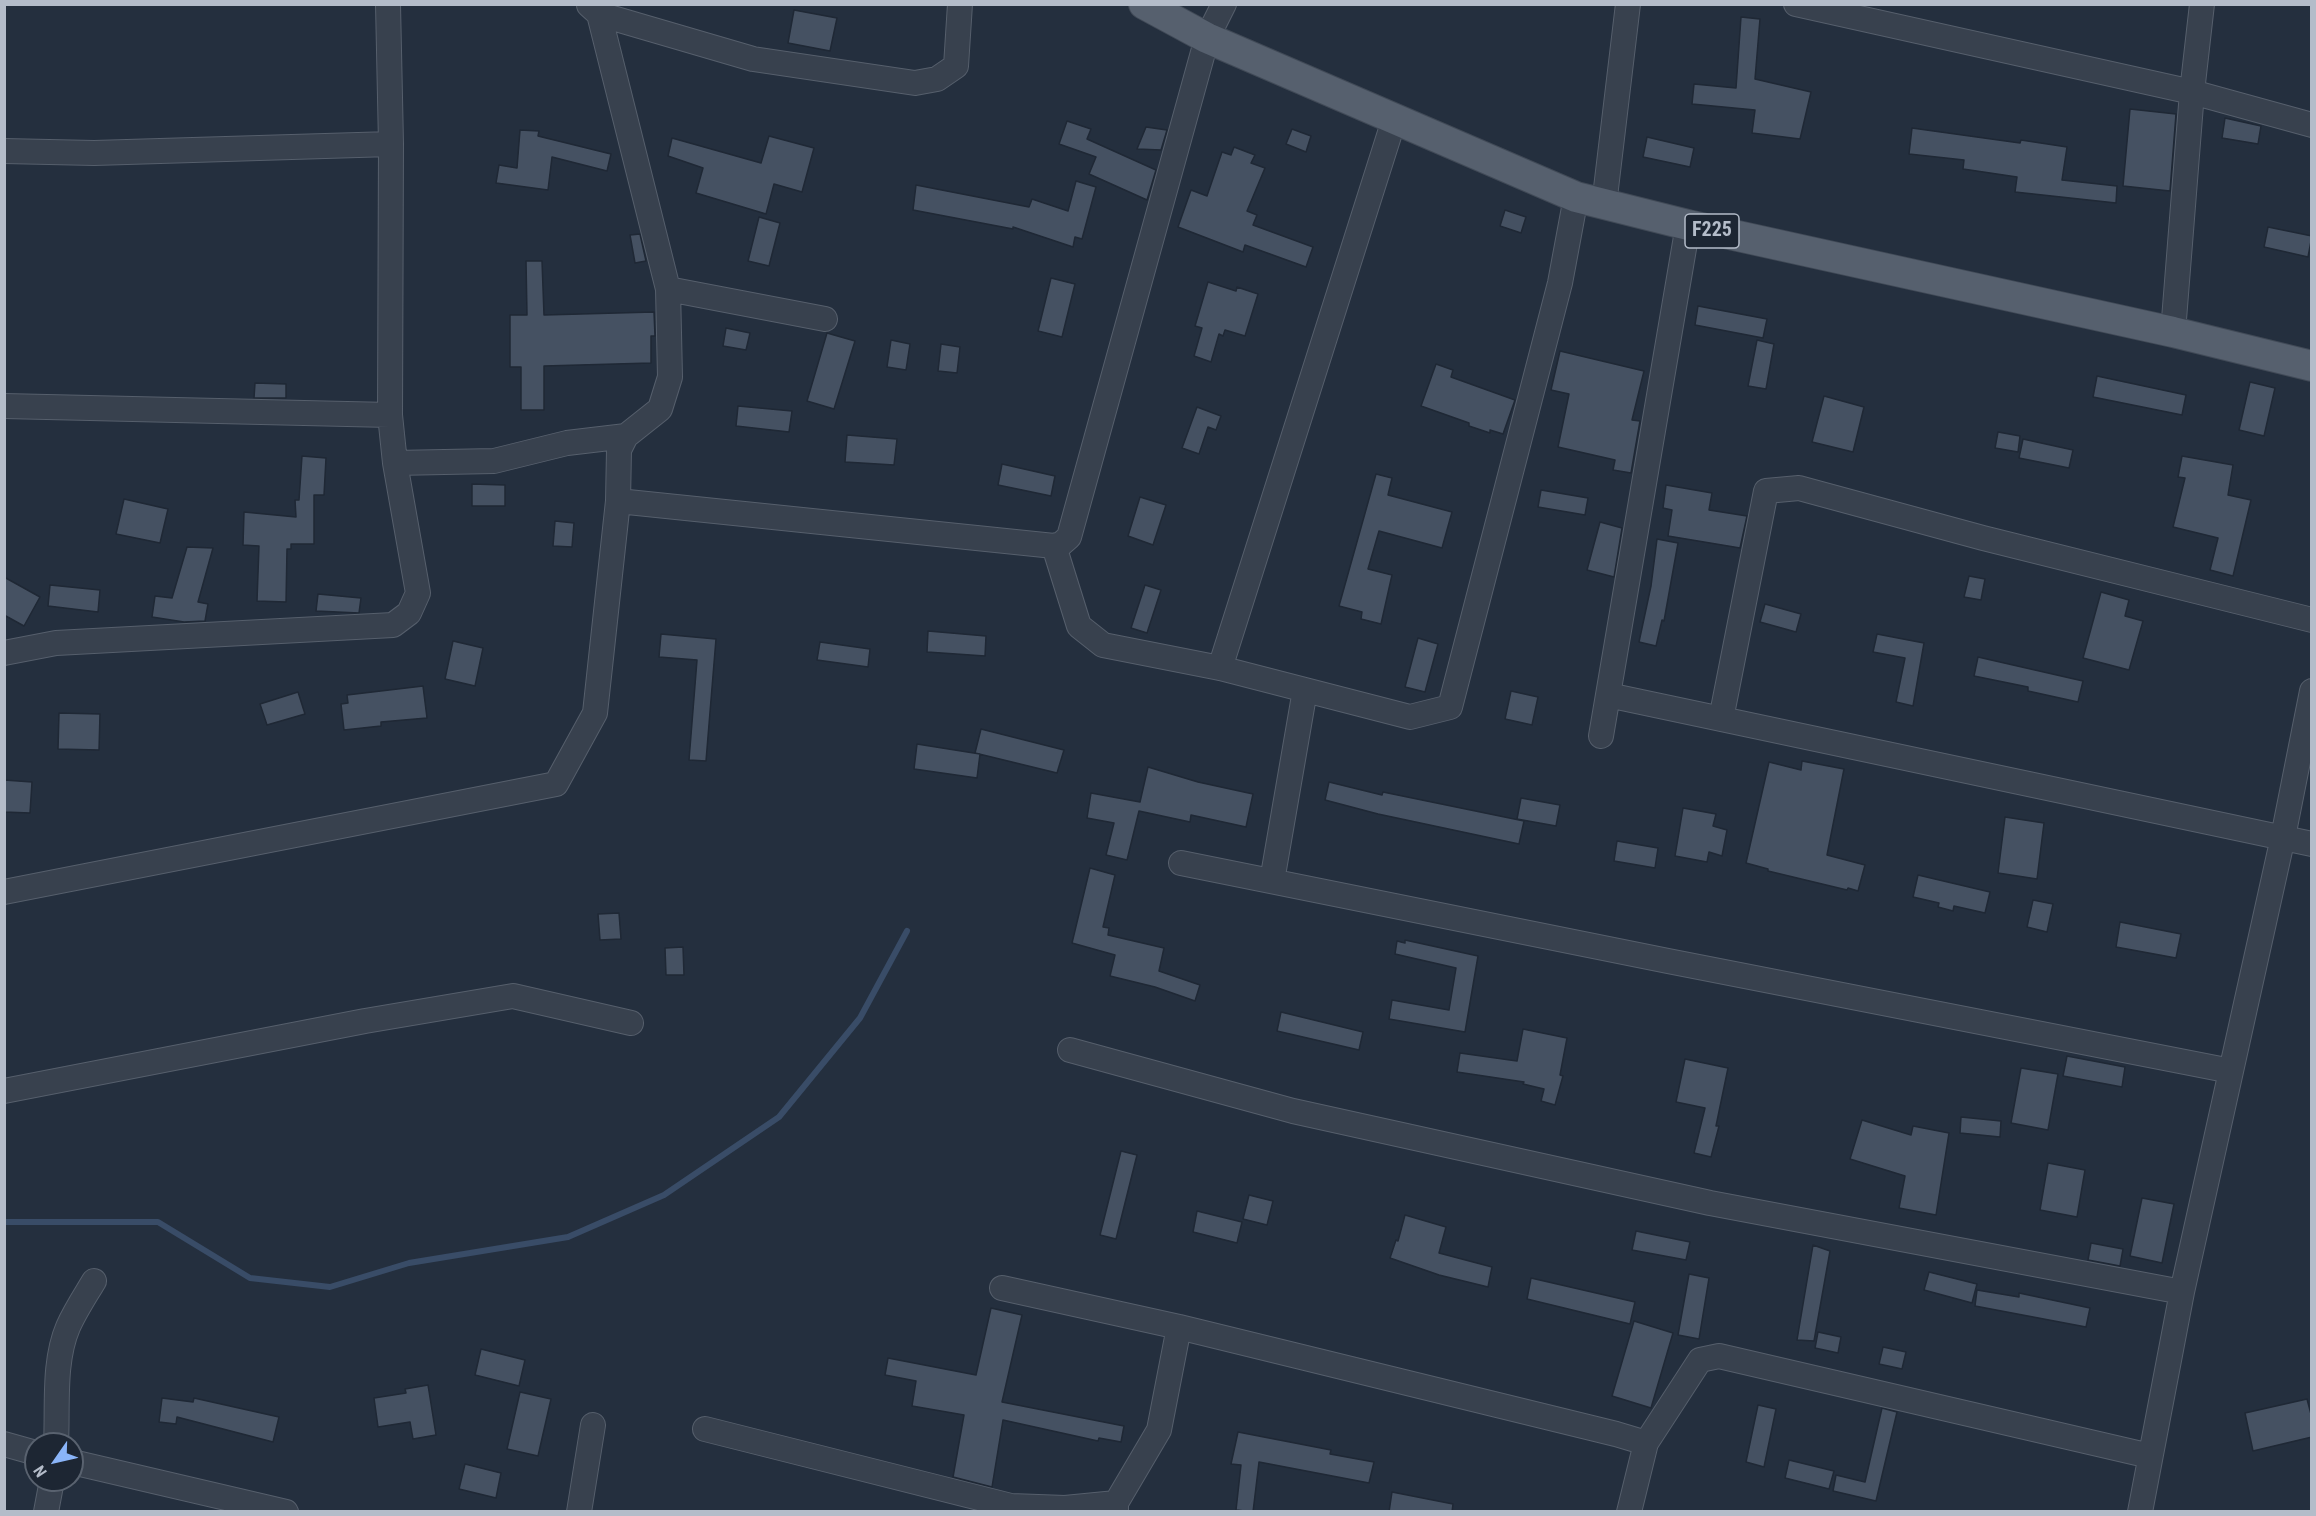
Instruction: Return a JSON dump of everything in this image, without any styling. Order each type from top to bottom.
[{"type":"main road","name":"F225","points":[[1144,4],[1207,38],[1576,197],[1688,225],[2173,332],[2312,366]]},
{"type":"street","points":[[4,653],[56,643],[393,625],[409,613],[418,593],[395,463],[390,415],[391,144],[388,4]]},
{"type":"street","points":[[594,9],[753,59],[915,83],[938,79],[956,66],[960,4]]},
{"type":"street","points":[[618,501],[1054,546],[1061,544],[1069,537],[1207,38],[1224,4]]},
{"type":"street","points":[[1604,205],[1629,4]]},
{"type":"street","points":[[1796,4],[2192,93],[2312,125]]},
{"type":"street","points":[[2173,332],[2192,93],[2202,4]]},
{"type":"street","points":[[4,892],[556,784],[595,713],[618,501],[619,450],[626,436],[660,409],[670,377],[668,288],[594,9]]},
{"type":"street","points":[[1220,668],[1394,120]]},
{"type":"street","points":[[4,152],[94,153],[391,144]]},
{"type":"street","points":[[1054,546],[1079,626],[1103,645],[1220,668],[1410,717],[1450,707],[1560,283],[1576,197]]},
{"type":"street","points":[[1601,736],[1688,225]]},
{"type":"street","points":[[668,288],[825,319]]},
{"type":"street","points":[[4,406],[390,415]]},
{"type":"street","points":[[395,463],[494,461],[567,443],[626,436]]},
{"type":"street","points":[[1721,718],[1766,491],[1799,488],[1983,538],[2312,620]]},
{"type":"street","points":[[1272,881],[1305,690]]},
{"type":"street","points":[[2140,1512],[2182,1292],[2283,837],[2312,691]]},
{"type":"street","points":[[1608,695],[2312,844]]},
{"type":"street","points":[[1181,863],[1668,962],[2231,1071]]},
{"type":"street","points":[[4,1091],[365,1021],[513,996],[631,1023]]},
{"type":"street","points":[[1071,1050],[1293,1111],[1710,1203],[2182,1292]]},
{"type":"street","points":[[56,1432],[62,1344],[68,1326],[94,1281]]},
{"type":"street","points":[[1002,1288],[1179,1327],[1647,1443]]},
{"type":"street","points":[[705,1429],[1011,1506],[1116,1507],[1159,1430],[1179,1327]]},
{"type":"street","points":[[1629,1512],[1647,1443],[1700,1360],[1719,1356],[2150,1456]]},
{"type":"street","points":[[579,1512],[593,1425]]},
{"type":"street","points":[[4,1444],[24,1449]]},
{"type":"street","points":[[84,1464],[286,1512]]},
{"type":"street","points":[[46,1512],[50,1492]]},
{"type":"building","points":[[794,10],[837,18],[830,51],[788,43]]},
{"type":"building","points":[[1741,17],[1760,19],[1755,79],[1811,92],[1800,139],[1752,133],[1755,110],[1692,104],[1694,84],[1736,88]]},
{"type":"building","points":[[2130,109],[2176,114],[2170,191],[2123,186]]},
{"type":"building","points":[[2225,118],[2261,126],[2258,144],[2222,138]]},
{"type":"building","points":[[1067,121],[1091,129],[1087,139],[1156,170],[1147,200],[1089,174],[1096,157],[1059,144]]},
{"type":"building","points":[[1146,127],[1167,130],[1161,150],[1137,149]]},
{"type":"building","points":[[1912,128],[2067,147],[2062,180],[2117,186],[2116,203],[2015,192],[2017,177],[1963,169],[1964,160],[1909,154]]},
{"type":"building","points":[[1292,129],[1311,136],[1306,152],[1286,144]]},
{"type":"building","points":[[520,130],[539,131],[538,136],[611,154],[607,171],[552,157],[548,190],[496,183],[499,165],[517,168]]},
{"type":"building","points":[[769,136],[814,148],[802,192],[774,184],[766,214],[696,193],[703,168],[668,156],[672,138],[761,163]]},
{"type":"building","points":[[1647,137],[1694,148],[1690,167],[1643,157]]},
{"type":"building","points":[[1234,147],[1255,155],[1251,163],[1265,168],[1247,211],[1257,215],[1253,225],[1313,247],[1306,267],[1245,245],[1243,252],[1178,227],[1191,190],[1207,196],[1222,152],[1231,155]]},
{"type":"building","points":[[1076,181],[1096,187],[1082,239],[1075,237],[1073,247],[1013,227],[1013,229],[913,210],[916,185],[1029,207],[1032,199],[1068,211]]},
{"type":"building","points":[[1505,210],[1526,217],[1521,233],[1500,226]]},
{"type":"building","points":[[759,217],[780,223],[769,266],[748,261]]},
{"type":"building","points":[[2268,227],[2312,236],[2308,257],[2264,247]]},
{"type":"building","points":[[640,234],[646,261],[635,263],[630,235]]},
{"type":"building","points":[[526,261],[542,261],[544,315],[654,312],[655,336],[651,336],[651,363],[544,366],[544,410],[521,410],[521,367],[510,367],[510,315],[527,315]]},
{"type":"building","points":[[1051,278],[1075,284],[1062,337],[1038,331]]},
{"type":"building","points":[[1208,282],[1236,291],[1237,287],[1258,294],[1245,336],[1225,330],[1223,336],[1219,334],[1211,362],[1194,356],[1202,328],[1195,326]]},
{"type":"building","points":[[1698,306],[1767,319],[1763,338],[1695,325]]},
{"type":"building","points":[[726,328],[750,333],[746,350],[723,346]]},
{"type":"building","points":[[827,333],[855,341],[834,409],[807,401]]},
{"type":"building","points":[[891,340],[910,344],[906,370],[887,367]]},
{"type":"building","points":[[1757,340],[1774,344],[1766,389],[1748,386]]},
{"type":"building","points":[[941,344],[960,347],[957,373],[938,371]]},
{"type":"building","points":[[1560,351],[1644,371],[1632,420],[1640,421],[1631,473],[1613,470],[1615,460],[1558,447],[1569,394],[1551,390]]},
{"type":"building","points":[[1436,364],[1453,370],[1451,377],[1515,400],[1503,434],[1490,430],[1490,433],[1469,426],[1469,423],[1421,406]]},
{"type":"building","points":[[2097,376],[2186,395],[2182,415],[2093,397]]},
{"type":"building","points":[[2250,382],[2275,388],[2264,436],[2239,430]]},
{"type":"building","points":[[255,383],[286,384],[286,398],[254,398]]},
{"type":"building","points":[[1824,396],[1864,407],[1853,452],[1812,442]]},
{"type":"building","points":[[738,406],[792,411],[789,432],[736,426]]},
{"type":"building","points":[[1197,407],[1221,416],[1216,430],[1208,427],[1199,454],[1182,448]]},
{"type":"building","points":[[1998,432],[2020,436],[2018,452],[1995,448]]},
{"type":"building","points":[[847,435],[897,439],[894,465],[845,462]]},
{"type":"building","points":[[2023,439],[2073,450],[2069,468],[2019,458]]},
{"type":"building","points":[[302,456],[326,458],[324,495],[314,495],[314,544],[291,544],[291,549],[287,549],[286,602],[257,601],[259,546],[243,545],[244,512],[296,517],[295,500],[299,500]]},
{"type":"building","points":[[2182,456],[2233,465],[2228,495],[2251,500],[2233,576],[2210,570],[2218,538],[2173,527],[2185,478],[2178,477]]},
{"type":"building","points":[[1002,464],[1055,476],[1051,496],[998,485]]},
{"type":"building","points":[[1376,474],[1392,478],[1388,495],[1452,512],[1442,548],[1379,531],[1368,569],[1392,575],[1381,624],[1361,619],[1362,612],[1339,606]]},
{"type":"building","points":[[472,484],[505,485],[505,506],[472,506]]},
{"type":"building","points":[[1666,485],[1712,493],[1709,510],[1747,516],[1740,548],[1668,536],[1672,510],[1663,508]]},
{"type":"building","points":[[1541,490],[1588,498],[1585,515],[1538,507]]},
{"type":"building","points":[[1140,497],[1166,505],[1153,545],[1128,536]]},
{"type":"building","points":[[124,499],[168,509],[160,543],[116,534]]},
{"type":"building","points":[[555,521],[574,523],[572,547],[553,546]]},
{"type":"building","points":[[1600,522],[1622,528],[1614,577],[1587,570]]},
{"type":"building","points":[[1657,539],[1678,543],[1664,621],[1662,620],[1656,646],[1639,642],[1651,586]]},
{"type":"building","points":[[187,547],[213,548],[198,602],[208,604],[205,621],[184,622],[152,617],[155,596],[172,598]]},
{"type":"building","points":[[1969,576],[1985,579],[1981,600],[1964,597]]},
{"type":"building","points":[[4,577],[40,597],[24,626],[4,615]]},
{"type":"building","points":[[50,585],[100,590],[98,612],[48,606]]},
{"type":"building","points":[[1145,585],[1161,590],[1147,633],[1131,628]]},
{"type":"building","points":[[2101,592],[2129,600],[2125,616],[2143,621],[2129,670],[2083,658]]},
{"type":"building","points":[[318,594],[361,598],[359,613],[316,611]]},
{"type":"building","points":[[1765,604],[1801,614],[1796,632],[1760,622]]},
{"type":"building","points":[[928,631],[986,636],[985,656],[927,652]]},
{"type":"building","points":[[661,634],[716,639],[706,761],[689,760],[697,660],[659,657]]},
{"type":"building","points":[[1877,634],[1924,643],[1913,706],[1896,702],[1905,658],[1873,652]]},
{"type":"building","points":[[1418,638],[1438,644],[1425,692],[1405,687]]},
{"type":"building","points":[[453,641],[483,648],[475,686],[445,679]]},
{"type":"building","points":[[820,642],[870,649],[868,667],[817,660]]},
{"type":"building","points":[[1978,657],[2083,681],[2078,702],[2028,691],[2028,687],[1974,676]]},
{"type":"building","points":[[423,686],[427,718],[381,722],[381,726],[344,730],[341,704],[348,703],[347,695]]},
{"type":"building","points":[[1511,691],[1538,697],[1532,725],[1505,719]]},
{"type":"building","points":[[298,692],[305,714],[267,725],[260,704]]},
{"type":"building","points":[[59,713],[100,714],[99,750],[58,749]]},
{"type":"building","points":[[981,729],[1064,750],[1057,773],[975,753]]},
{"type":"building","points":[[917,744],[980,754],[977,778],[914,769]]},
{"type":"building","points":[[1802,761],[1844,769],[1827,855],[1865,865],[1858,891],[1768,871],[1768,869],[1746,863],[1769,762],[1801,770]]},
{"type":"building","points":[[1148,767],[1198,782],[1253,794],[1246,827],[1191,815],[1190,822],[1139,811],[1127,860],[1106,855],[1114,823],[1087,818],[1091,793],[1140,802]]},
{"type":"building","points":[[4,780],[32,782],[30,813],[4,812]]},
{"type":"building","points":[[1329,782],[1382,795],[1383,792],[1524,821],[1519,844],[1378,814],[1325,800]]},
{"type":"building","points":[[1521,798],[1560,805],[1556,826],[1517,819]]},
{"type":"building","points":[[1683,808],[1716,814],[1713,826],[1727,830],[1722,856],[1709,852],[1707,862],[1675,856]]},
{"type":"building","points":[[2005,817],[2044,823],[2037,879],[1998,873]]},
{"type":"building","points":[[1617,841],[1658,848],[1655,868],[1614,861]]},
{"type":"building","points":[[1090,868],[1115,875],[1103,927],[1109,928],[1108,935],[1164,948],[1159,971],[1200,985],[1195,1001],[1155,987],[1110,976],[1115,955],[1072,943]]},
{"type":"building","points":[[1918,875],[1990,892],[1985,913],[1954,906],[1953,911],[1938,907],[1939,903],[1913,897]]},
{"type":"building","points":[[2033,900],[2053,904],[2047,932],[2027,927]]},
{"type":"building","points":[[619,913],[621,939],[600,940],[598,914]]},
{"type":"building","points":[[2120,922],[2181,934],[2176,958],[2116,947]]},
{"type":"building","points":[[1405,940],[1478,956],[1465,1032],[1389,1019],[1392,1000],[1449,1010],[1456,968],[1395,954],[1397,941],[1405,943]]},
{"type":"building","points":[[683,947],[684,975],[666,975],[665,948]]},
{"type":"building","points":[[1281,1012],[1363,1032],[1359,1050],[1277,1031]]},
{"type":"building","points":[[1523,1029],[1567,1038],[1560,1075],[1563,1076],[1555,1105],[1541,1101],[1544,1089],[1523,1084],[1524,1082],[1457,1072],[1460,1053],[1517,1061]]},
{"type":"building","points":[[2067,1056],[2125,1067],[2122,1087],[2063,1076]]},
{"type":"building","points":[[1685,1059],[1728,1068],[1716,1126],[1719,1126],[1711,1157],[1694,1153],[1705,1108],[1676,1102]]},
{"type":"building","points":[[2021,1068],[2058,1074],[2048,1130],[2011,1123]]},
{"type":"building","points":[[1961,1117],[2001,1121],[2000,1137],[1960,1133]]},
{"type":"building","points":[[1862,1120],[1911,1135],[1913,1126],[1949,1133],[1936,1215],[1899,1208],[1905,1176],[1850,1159]]},
{"type":"building","points":[[1121,1151],[1137,1155],[1116,1239],[1100,1235]]},
{"type":"building","points":[[2048,1163],[2085,1170],[2077,1217],[2040,1210]]},
{"type":"building","points":[[1249,1195],[1273,1201],[1267,1225],[1243,1219]]},
{"type":"building","points":[[2142,1198],[2174,1204],[2162,1263],[2130,1256]]},
{"type":"building","points":[[1197,1211],[1242,1222],[1237,1243],[1193,1232]]},
{"type":"building","points":[[1405,1215],[1446,1227],[1439,1253],[1492,1267],[1488,1287],[1439,1275],[1390,1258],[1396,1240],[1398,1241]]},
{"type":"building","points":[[1636,1231],[1690,1242],[1686,1260],[1632,1250]]},
{"type":"building","points":[[2091,1243],[2123,1249],[2120,1266],[2088,1260]]},
{"type":"building","points":[[1813,1245],[1830,1251],[1814,1341],[1797,1340]]},
{"type":"building","points":[[1929,1272],[1977,1284],[1972,1303],[1924,1290]]},
{"type":"building","points":[[1689,1274],[1709,1278],[1699,1339],[1678,1335]]},
{"type":"building","points":[[1531,1278],[1635,1302],[1630,1324],[1527,1299]]},
{"type":"building","points":[[1977,1290],[2019,1297],[2019,1293],[2090,1308],[2086,1327],[1975,1306]]},
{"type":"building","points":[[991,1308],[1022,1315],[1002,1402],[1124,1426],[1121,1442],[1099,1438],[1098,1441],[1003,1420],[992,1487],[953,1477],[964,1415],[912,1406],[916,1381],[885,1375],[888,1358],[976,1375]]},
{"type":"building","points":[[1634,1321],[1673,1333],[1651,1408],[1612,1396]]},
{"type":"building","points":[[1818,1332],[1841,1337],[1838,1353],[1815,1348]]},
{"type":"building","points":[[1883,1347],[1906,1352],[1902,1369],[1879,1364]]},
{"type":"building","points":[[481,1349],[525,1360],[519,1386],[475,1375]]},
{"type":"building","points":[[428,1385],[436,1435],[413,1439],[410,1422],[378,1427],[374,1398],[406,1393],[405,1389]]},
{"type":"building","points":[[520,1392],[551,1399],[538,1456],[507,1449]]},
{"type":"building","points":[[162,1398],[193,1402],[194,1398],[279,1417],[273,1442],[177,1417],[176,1424],[159,1422]]},
{"type":"building","points":[[2307,1399],[2312,1418],[2312,1437],[2253,1451],[2245,1413]]},
{"type":"building","points":[[1758,1405],[1776,1409],[1764,1467],[1746,1462]]},
{"type":"building","points":[[1882,1408],[1897,1412],[1876,1501],[1833,1491],[1836,1475],[1865,1482]]},
{"type":"building","points":[[1238,1432],[1331,1450],[1330,1454],[1374,1462],[1369,1483],[1259,1462],[1253,1512],[1236,1510],[1241,1465],[1231,1464]]},
{"type":"building","points":[[1789,1460],[1834,1471],[1829,1489],[1785,1478]]},
{"type":"building","points":[[465,1464],[501,1473],[496,1498],[459,1489]]},
{"type":"building","points":[[1392,1492],[1453,1504],[1452,1512],[1389,1512]]},
{"type":"waterway","points":[[4,1222],[158,1222],[250,1278],[330,1287],[409,1263],[568,1237],[664,1195],[779,1117],[860,1018],[907,931]]}]
